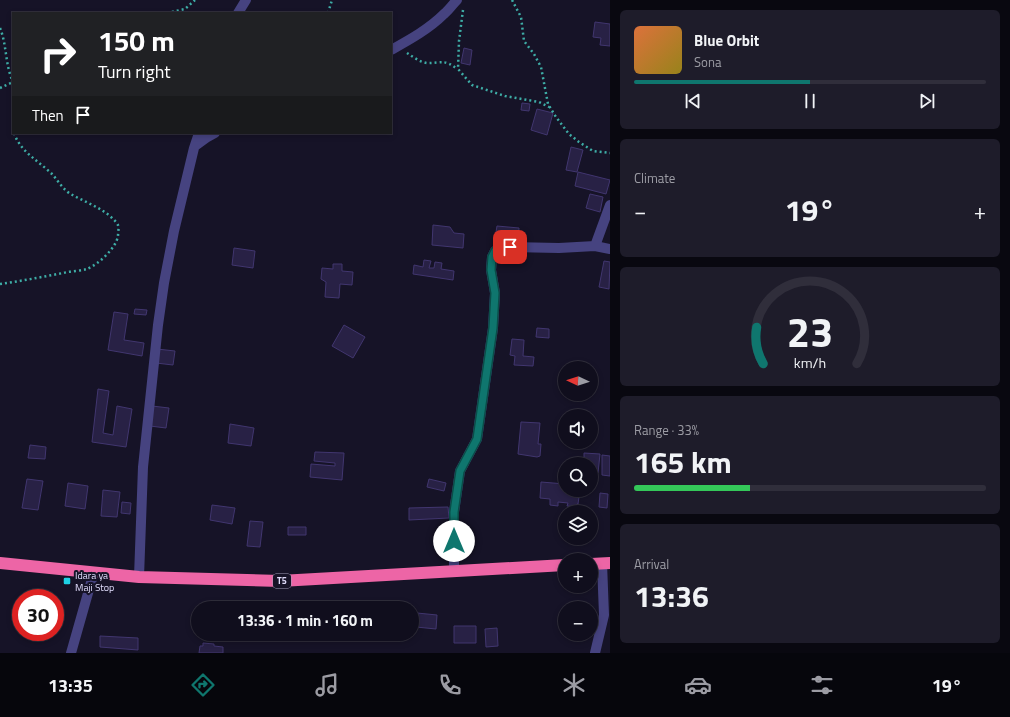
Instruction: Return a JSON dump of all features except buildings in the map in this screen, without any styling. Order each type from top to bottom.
[{"type":"highway","name":"T5","points":[[0,562],[139,577],[280,581],[558,565]]},
{"type":"street","points":[[239,12],[246,0]]},
{"type":"street","points":[[394,48],[430,26],[460,3]]},
{"type":"street","points":[[139,577],[143,467],[158,325],[164,283],[173,238],[199,134]]},
{"type":"street","points":[[194,148],[213,134]]},
{"type":"street","points":[[594,246],[610,204]]},
{"type":"street","points":[[454,570],[454,512],[460,471],[477,439],[493,328],[495,293],[491,270],[492,257],[495,251],[499,248],[510,247],[559,248],[594,246],[610,249]]},
{"type":"street","points":[[595,653],[604,615],[601,563]]},
{"type":"street","points":[[71,653],[94,572]]},
{"type":"path","points":[[171,12],[184,9],[195,0]]},
{"type":"path","points":[[328,12],[332,0]]},
{"type":"path","points":[[512,0],[520,17],[524,41],[534,54],[541,67],[548,104],[569,134],[574,138],[593,151],[610,153]]},
{"type":"path","points":[[458,69],[460,3]]},
{"type":"path","points":[[0,28],[7,56],[8,70],[12,80]]},
{"type":"path","points":[[394,48],[426,63],[450,63],[458,69],[472,85],[505,96],[539,102],[551,108]]},
{"type":"path","points":[[0,88],[12,82]]},
{"type":"path","points":[[0,284],[88,268],[103,258],[112,249],[117,240],[118,231],[118,223],[64,188],[51,173],[21,147],[16,141],[14,134]]},
{"type":"place","name":"Idara ya Maji Stop","points":[[67,581]]},
{"type":"route","points":[[454,541],[454,512],[460,471],[477,439],[493,328],[495,293],[491,270],[492,257],[495,251],[499,248],[510,247]]}]
